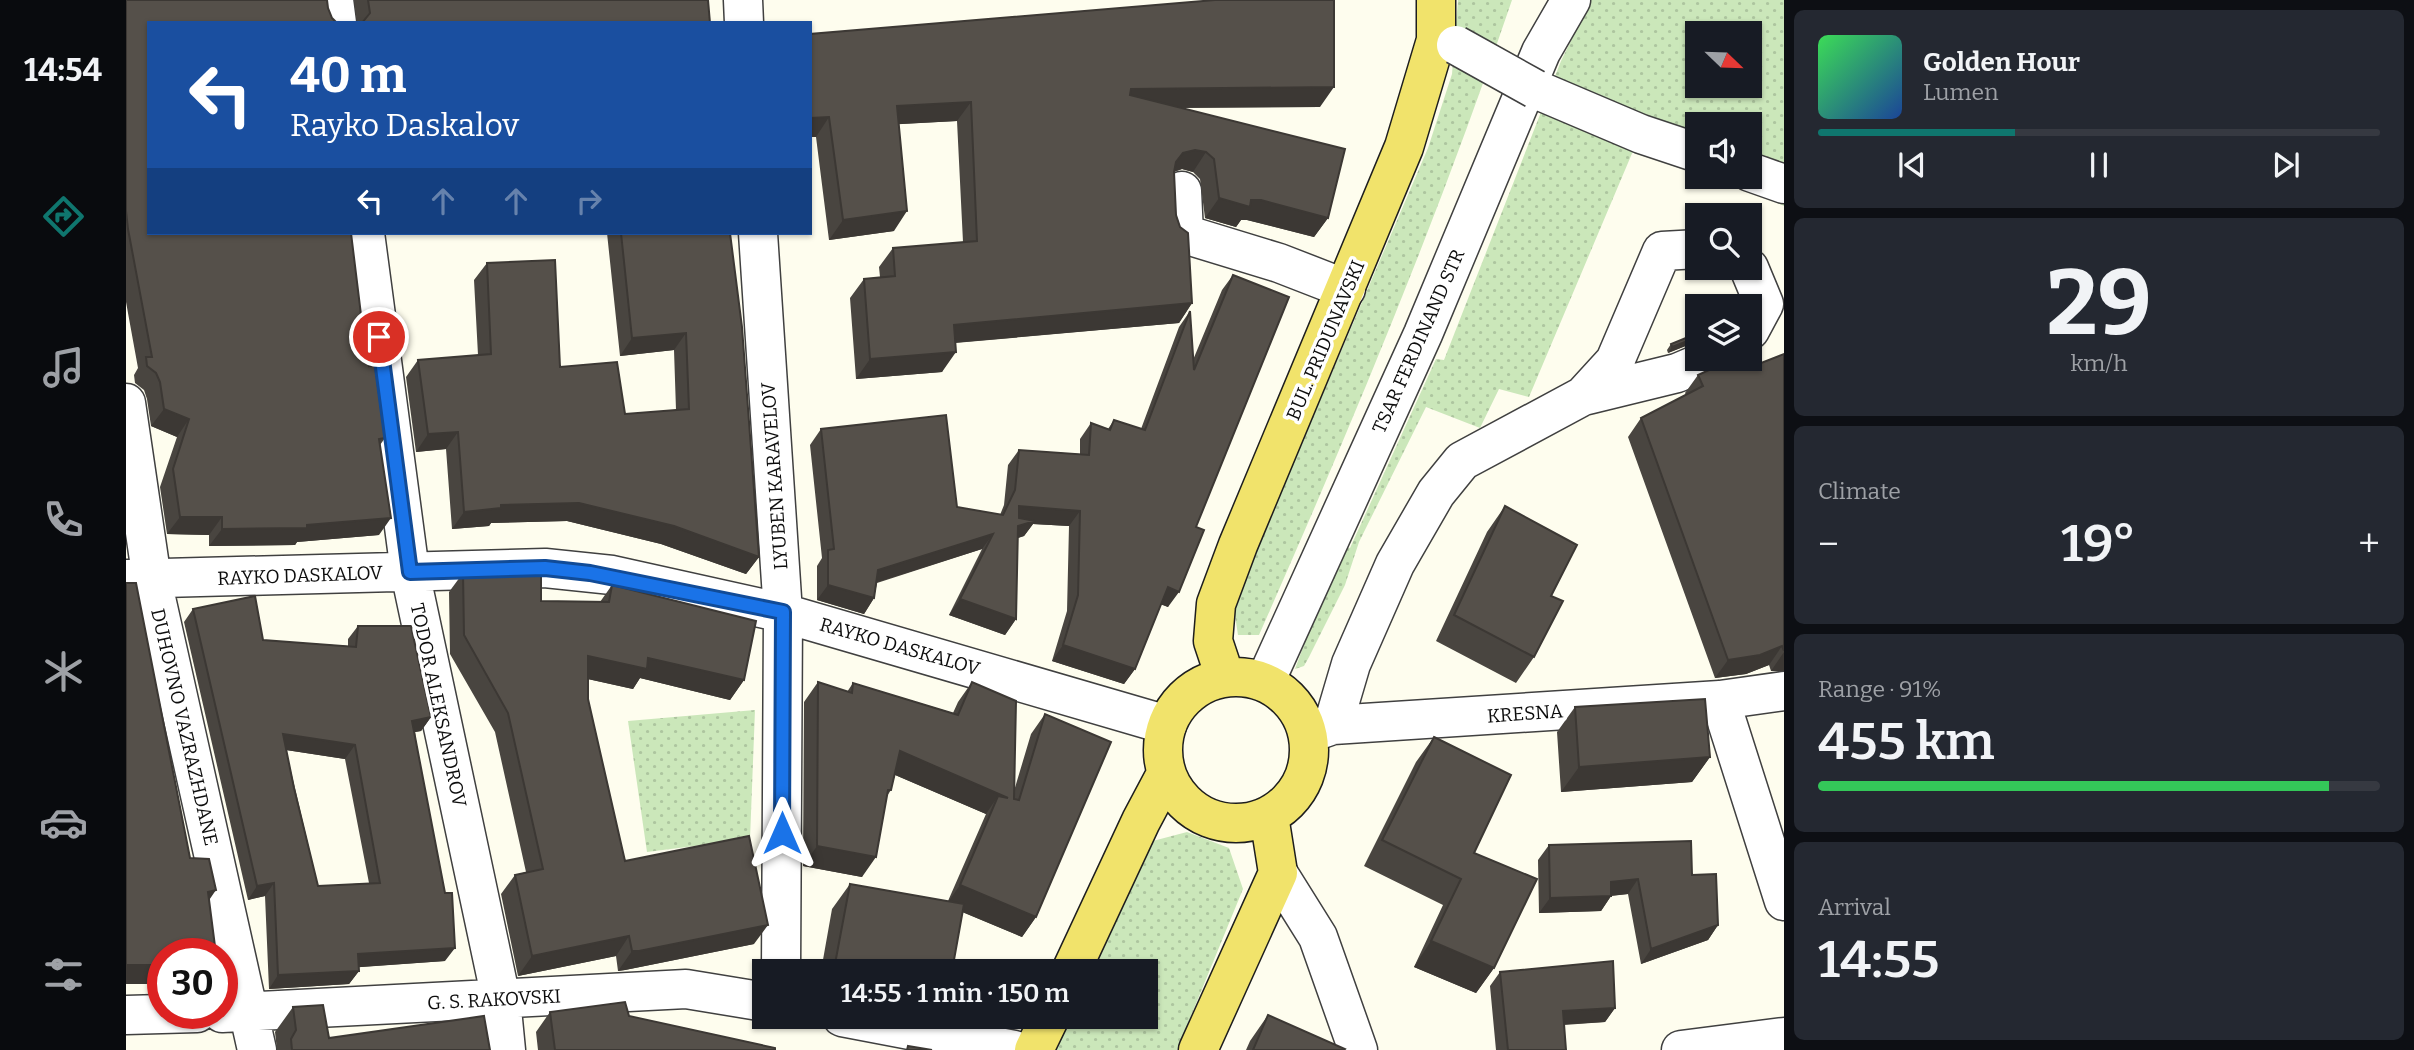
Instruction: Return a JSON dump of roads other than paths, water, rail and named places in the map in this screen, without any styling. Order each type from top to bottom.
[{"type":"main road","name":"BUL. PRIDUNAVSKI","points":[[1224,677],[1213,641],[1216,604],[1446,42],[1436,0]]},
{"type":"main road","points":[[1224,677],[1265,682],[1284,695],[1320,730],[1303,782],[1289,802],[1269,816],[1245,824],[1220,822],[1197,813],[1178,796],[1166,774],[1162,749],[1167,725],[1176,707],[1189,693],[1224,677]]},
{"type":"main road","points":[[1077,959],[1166,774]]},
{"type":"main road","points":[[1198,1050],[1278,873],[1269,816]]},
{"type":"main road","points":[[1034,1050],[1044,1029]]},
{"type":"street","points":[[334,0],[337,21]]},
{"type":"street","points":[[743,0],[744,21]]},
{"type":"street","name":"TSAR FERDINAND STR","points":[[1265,682],[1423,334],[1541,52],[1571,0]]},
{"type":"street","points":[[1446,42],[1535,89],[1641,134],[1685,149]]},
{"type":"street","points":[[1762,176],[1784,184]]},
{"type":"street","points":[[1182,191],[1184,234],[1279,263],[1346,289]]},
{"type":"street","name":"TODOR ALEKSANDROV","points":[[365,235],[410,572],[501,999],[506,1050]]},
{"type":"street","name":"LYUBEN KARAVELOV","points":[[758,235],[783,612],[781,959]]},
{"type":"street","points":[[1583,396],[1615,361],[1662,251],[1685,250]]},
{"type":"street","points":[[1320,730],[1384,588],[1436,493],[1462,461],[1583,396],[1685,370]]},
{"type":"street","name":"DUHOVNO VAZRAZHDANE","points":[[126,402],[139,580],[219,938]]},
{"type":"street","name":"RAYKO DASKALOV","points":[[139,580],[545,568],[612,575],[783,612],[1167,725]]},
{"type":"street","name":"KRESNA","points":[[1320,730],[1720,700],[1784,691]]},
{"type":"street","points":[[1720,700],[1784,901]]},
{"type":"street","points":[[1278,873],[1318,937],[1358,1050]]},
{"type":"street","name":"G. S. RAKOVSKI","points":[[238,1012],[686,989],[752,1000]]},
{"type":"street","points":[[126,1015],[147,1014]]},
{"type":"street","name":"DUHOVNO VAZRAZHDANE","points":[[238,1016],[257,1050]]},
{"type":"street","points":[[905,1029],[1014,1050]]},
{"type":"street","points":[[1681,1050],[1784,1037]]}]
